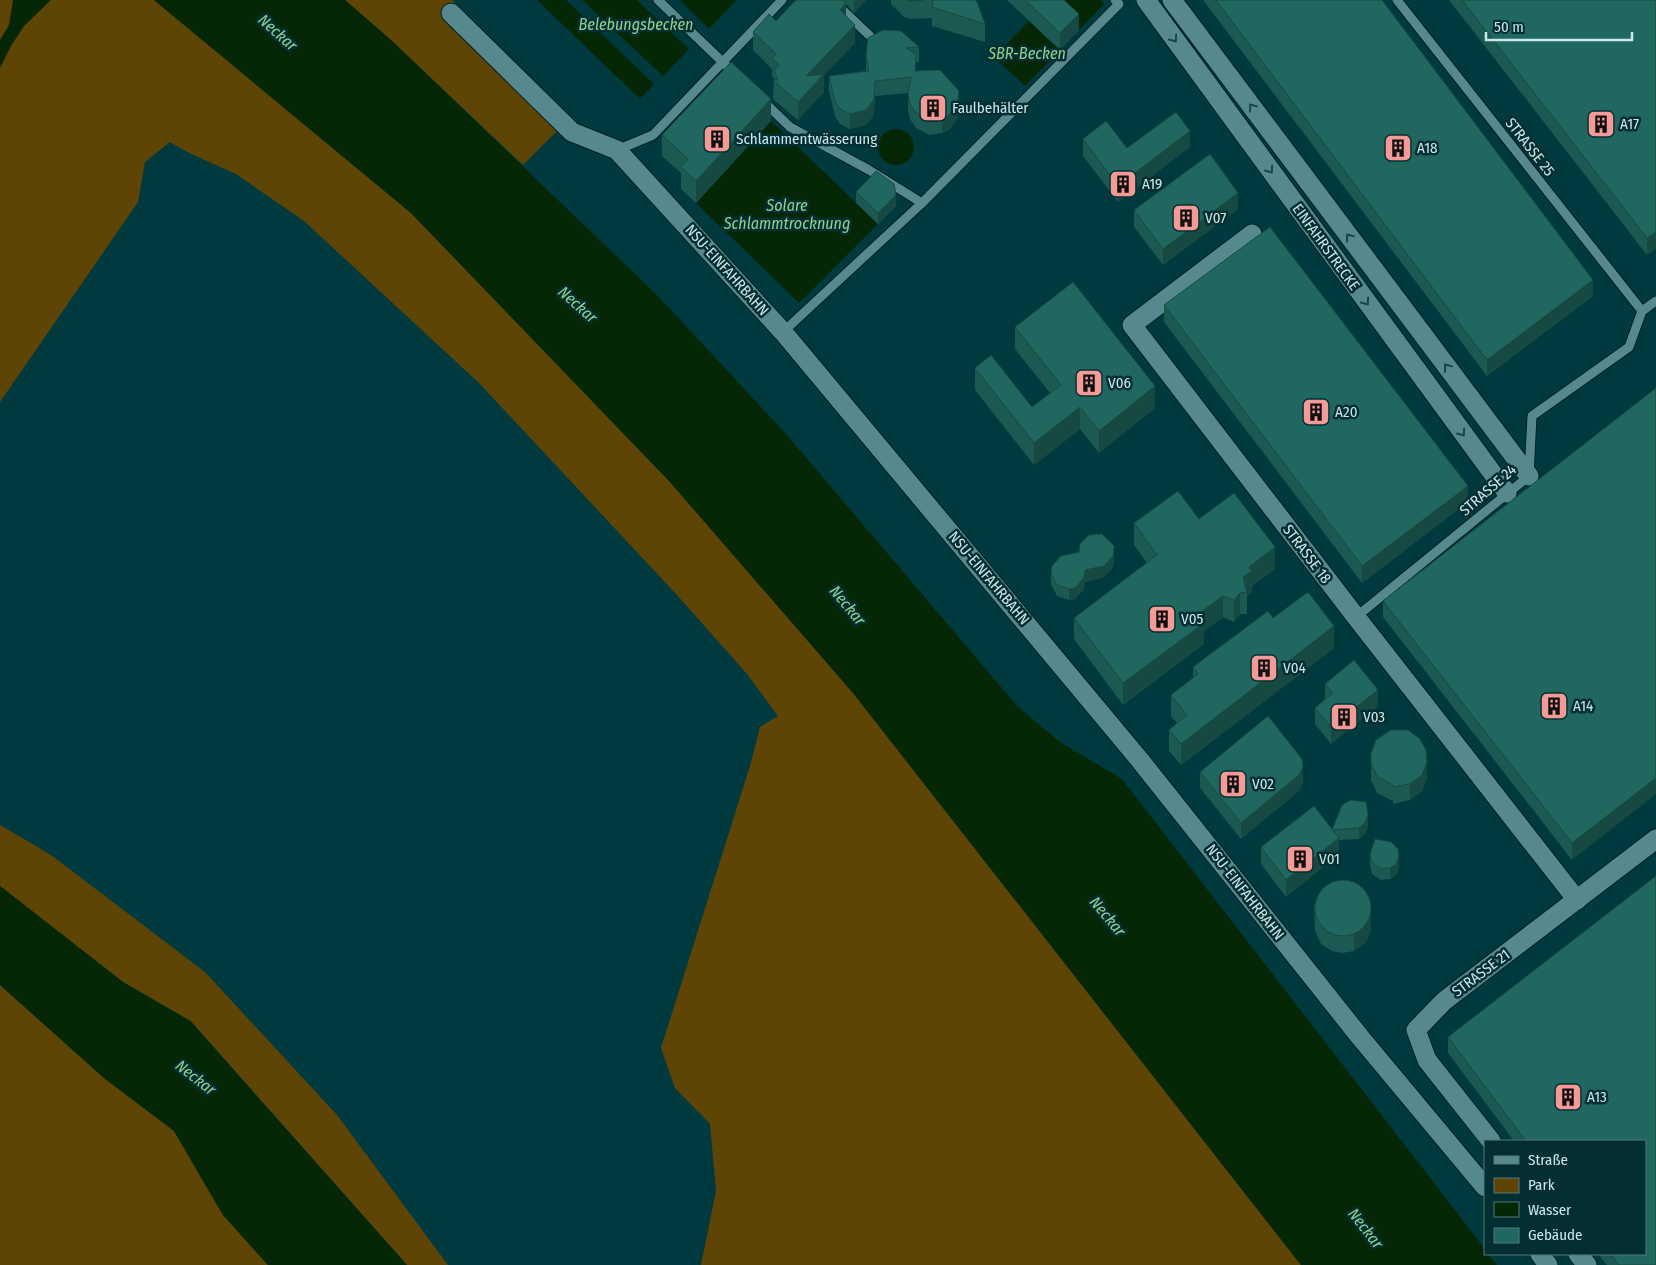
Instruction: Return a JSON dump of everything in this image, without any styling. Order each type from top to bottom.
[{"type":"street","name":"EINFAHRSTRECKE","points":[[1146,0],[1507,493]]},
{"type":"street","name":"EINFAHRSTRECKE","points":[[1172,0],[1529,476]]},
{"type":"street","name":"NSU-EINFAHRBAHN","points":[[451,13],[572,132],[617,150],[784,332],[1139,759],[1360,1037],[1484,1186]]},
{"type":"street","name":"STRASSE 18","points":[[1252,234],[1132,324],[1356,617],[1577,900]]},
{"type":"street","name":"STRASSE 21","points":[[1490,1140],[1428,1060],[1416,1030],[1444,1001],[1656,839]]},
{"type":"street","points":[[1579,1255],[1587,1265]]},
{"type":"lane","points":[[658,0],[743,82]]},
{"type":"lane","points":[[617,150],[653,135],[782,0]]},
{"type":"lane","points":[[832,0],[870,36]]},
{"type":"lane","points":[[784,332],[922,203],[1118,4],[1115,0]]},
{"type":"lane","name":"STRASSE 25","points":[[1397,0],[1642,311]]},
{"type":"lane","points":[[757,95],[790,128],[869,170],[922,203]]},
{"type":"lane","points":[[1642,311],[1656,301]]},
{"type":"lane","name":"STRASSE 24","points":[[1356,617],[1529,476],[1532,416],[1629,348],[1642,311]]},
{"type":"green space","points":[[0,0],[154,0],[411,213],[670,482],[853,693],[1301,1265],[701,1265],[716,1191],[710,1124],[675,1088],[661,1048],[750,766],[760,727],[778,716],[747,674],[677,595],[479,383],[304,221],[236,174],[191,154],[170,142],[145,162],[138,202],[0,402]]},
{"type":"green space","points":[[345,0],[452,0],[571,117],[523,165],[391,40]]},
{"type":"green space","points":[[0,825],[51,855],[205,972],[337,1115],[448,1265],[407,1265],[191,1021],[123,982],[0,886]]},
{"type":"green space","points":[[0,985],[104,1078],[174,1131],[223,1215],[268,1265],[0,1265]]},
{"type":"water","points":[[13,0],[51,0],[24,26],[0,68],[0,40],[9,25]]},
{"type":"water","name":"Neckar","points":[[154,0],[345,0],[391,40],[658,296],[786,434],[1018,707],[1060,742],[1122,779],[1484,1248],[1484,1255],[1489,1255],[1497,1265],[1301,1265],[853,693],[670,482],[411,213]]},
{"type":"water","points":[[537,0],[566,0],[654,84],[640,99]]},
{"type":"water","name":"Belebungsbecken","points":[[582,0],[637,0],[689,49],[663,76]]},
{"type":"water","name":"Belebungsbecken","points":[[680,0],[734,0],[736,1],[709,29]]},
{"type":"water","name":"SBR-Becken","points":[[1046,0],[1101,0],[1104,4],[1079,30]]},
{"type":"water","name":"SBR-Becken","points":[[1029,21],[1060,50],[1025,86],[994,57]]},
{"type":"water","name":"Solare Schlammtrocknung","points":[[771,121],[878,224],[799,303],[696,203]]},
{"type":"water","points":[[896,129],[908,135],[914,147],[908,159],[896,165],[884,159],[878,147],[884,135]]},
{"type":"water","name":"Neckar","points":[[0,886],[123,982],[190,1021],[407,1265],[268,1265],[223,1215],[174,1131],[104,1078],[0,985]]},
{"type":"building","points":[[796,0],[842,0],[846,3],[840,10],[855,25],[806,76],[824,74],[798,102],[773,80],[778,80],[774,70],[779,65],[772,58],[776,54],[753,32],[769,14],[776,21]]},
{"type":"building","points":[[933,0],[975,0],[985,24],[932,7]]},
{"type":"building","points":[[1025,0],[1064,0],[1079,14],[1060,33]]},
{"type":"building","name":"A18","points":[[1216,0],[1382,0],[1593,280],[1487,360]]},
{"type":"building","name":"A17","points":[[1462,0],[1656,0],[1656,232],[1647,238]]},
{"type":"building","points":[[883,30],[901,31],[919,47],[906,48],[916,54],[915,71],[940,70],[959,91],[958,101],[949,115],[942,118],[929,119],[916,113],[910,104],[908,94],[911,77],[875,81],[874,99],[866,110],[850,114],[840,109],[835,101],[829,76],[869,71],[866,55],[868,38]]},
{"type":"building","name":"Schlammentwässerung","points":[[731,62],[771,99],[696,181],[681,167],[688,159],[662,135]]},
{"type":"building","points":[[1176,112],[1190,131],[1118,186],[1083,139],[1106,121],[1127,148]]},
{"type":"building","name":"V07","points":[[1210,154],[1238,193],[1163,249],[1134,210]]},
{"type":"building","points":[[876,171],[894,184],[896,195],[878,213],[856,192]]},
{"type":"building","name":"A20","points":[[1270,227],[1468,486],[1362,566],[1164,305]]},
{"type":"building","name":"V06","points":[[1073,282],[1155,386],[1099,431],[1080,407],[1034,443],[975,368],[991,355],[1032,407],[1061,385],[1015,327]]},
{"type":"building","name":"A14","points":[[1656,388],[1656,778],[1572,843],[1383,601]]},
{"type":"building","name":"V05","points":[[1178,491],[1199,519],[1234,493],[1275,547],[1249,567],[1252,571],[1243,577],[1247,592],[1240,593],[1234,600],[1223,596],[1198,614],[1204,623],[1123,683],[1074,618],[1157,555],[1134,523]]},
{"type":"building","points":[[1102,534],[1114,546],[1113,556],[1104,566],[1085,570],[1084,578],[1075,588],[1069,589],[1057,585],[1051,573],[1052,566],[1061,556],[1079,552],[1080,544],[1089,535]]},
{"type":"building","name":"V04","points":[[1308,592],[1334,626],[1181,744],[1169,730],[1187,715],[1171,695],[1198,674],[1193,667],[1268,611],[1273,618]]},
{"type":"building","points":[[1354,660],[1378,690],[1331,727],[1315,708],[1333,693],[1325,684]]},
{"type":"building","points":[[1268,716],[1302,759],[1303,766],[1300,774],[1241,823],[1200,772]]},
{"type":"building","points":[[1391,730],[1408,730],[1420,739],[1426,750],[1427,762],[1422,775],[1410,784],[1393,787],[1393,785],[1377,776],[1371,763],[1371,754],[1376,740]]},
{"type":"building","points":[[1351,800],[1366,802],[1368,815],[1365,823],[1359,828],[1332,830],[1342,805]]},
{"type":"building","points":[[1314,806],[1339,838],[1286,880],[1261,847]]},
{"type":"building","points":[[1375,839],[1391,842],[1398,849],[1399,856],[1396,864],[1390,868],[1381,869],[1372,862],[1370,854]]},
{"type":"building","name":"A13","points":[[1656,876],[1656,1265],[1619,1265],[1612,1255],[1646,1255],[1646,1140],[1525,1140],[1448,1037]]},
{"type":"building","points":[[1343,880],[1354,882],[1363,888],[1369,897],[1371,908],[1369,919],[1363,928],[1354,934],[1343,936],[1332,934],[1323,928],[1317,919],[1315,908],[1317,897],[1323,888],[1332,882]]},
{"type":"place","name":"Faulbehälter","points":[[933,108]]},
{"type":"place","name":"A17","points":[[1601,124]]},
{"type":"place","name":"Schlammentwässerung","points":[[717,139]]},
{"type":"place","name":"A18","points":[[1398,148]]},
{"type":"place","name":"A19","points":[[1123,184]]},
{"type":"place","name":"V07","points":[[1186,218]]},
{"type":"place","name":"V06","points":[[1089,383]]},
{"type":"place","name":"A20","points":[[1316,412]]},
{"type":"place","name":"V05","points":[[1162,619]]},
{"type":"place","name":"V04","points":[[1264,668]]},
{"type":"place","name":"A14","points":[[1554,706]]},
{"type":"place","name":"V03","points":[[1344,717]]},
{"type":"place","name":"V02","points":[[1233,784]]},
{"type":"place","name":"V01","points":[[1300,859]]},
{"type":"place","name":"A13","points":[[1568,1097]]}]
